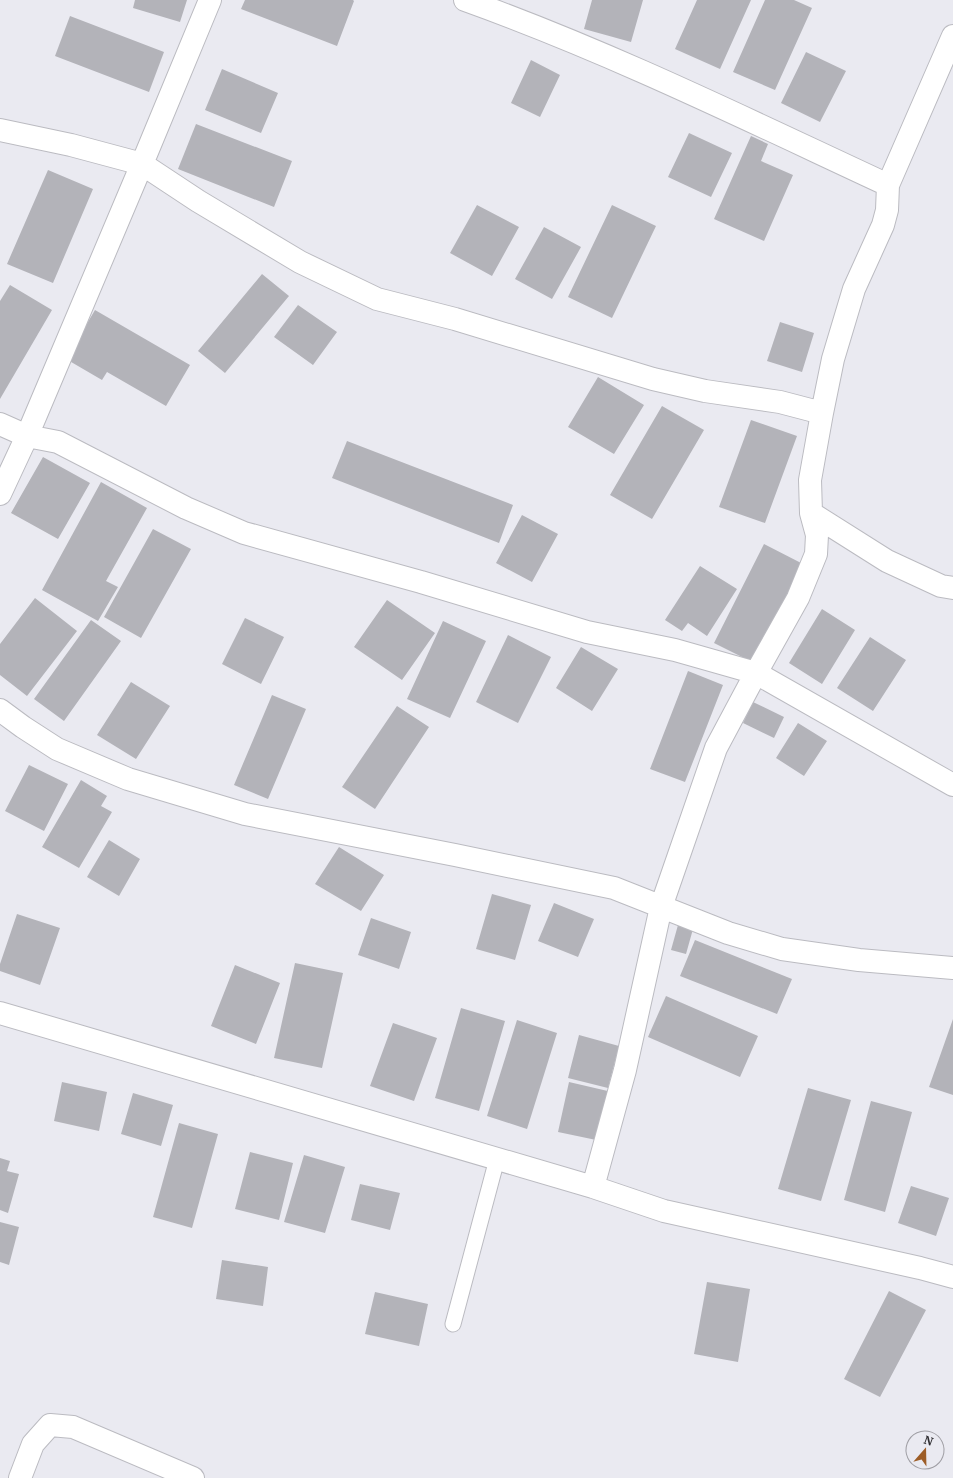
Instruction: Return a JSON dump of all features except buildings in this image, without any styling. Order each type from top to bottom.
[{"type":"street","points":[[0,494],[27,436],[210,0]]},
{"type":"street","points":[[465,0],[529,23],[650,76],[888,185]]},
{"type":"street","points":[[593,1186],[625,1070],[661,907],[716,748],[798,598],[816,554],[817,535],[811,513],[810,480],[833,359],[854,289],[884,225],[887,210],[888,185],[953,36]]},
{"type":"street","points":[[0,130],[71,145],[142,164],[198,201],[300,262],[377,299],[455,319],[653,379],[705,391],[780,402],[822,413]]},
{"type":"street","points":[[0,424],[27,436],[58,442],[186,508],[244,533],[421,582],[587,632],[675,650],[756,674],[953,785]]},
{"type":"street","points":[[811,513],[887,561],[941,586],[953,588]]},
{"type":"street","points":[[0,710],[57,749],[128,779],[231,810],[614,888],[728,933],[782,949],[859,960],[953,968]]},
{"type":"street","points":[[0,1013],[593,1186],[664,1211],[920,1268],[953,1277]]},
{"type":"street","points":[[20,1478],[33,1444],[50,1425],[73,1427],[193,1478]]},
{"type":"lane","points":[[453,1324],[497,1159]]}]
